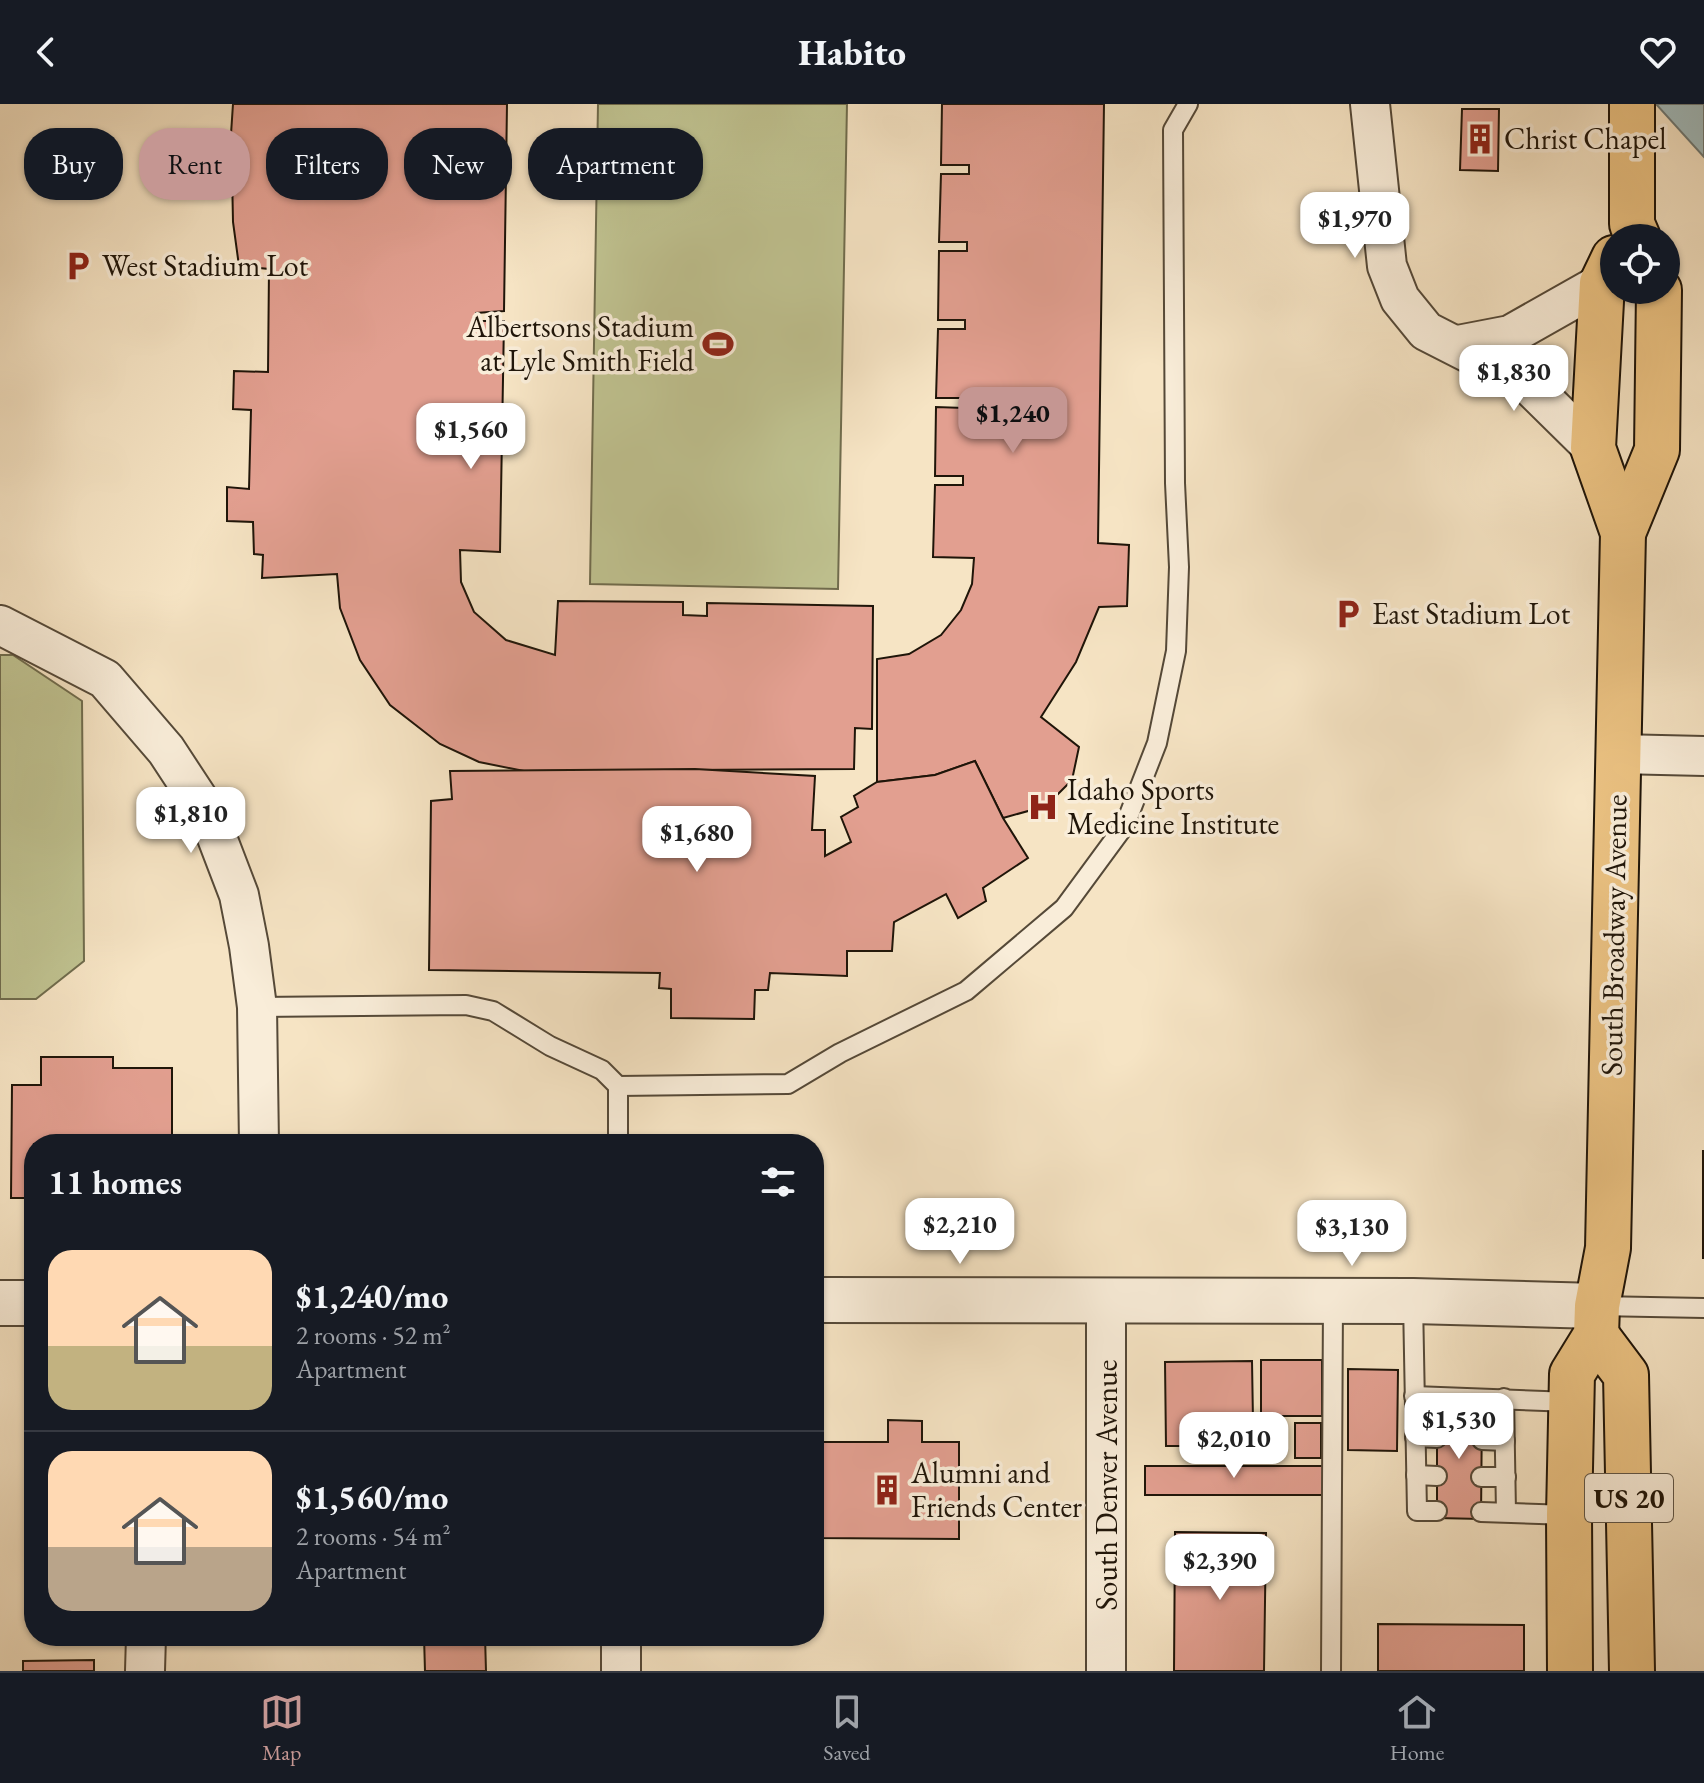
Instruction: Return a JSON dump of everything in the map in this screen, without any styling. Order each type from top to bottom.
[{"type":"main road","name":"South Broadway Avenue","points":[[1624,224],[1632,113]]},
{"type":"main road","name":"South Broadway Avenue","points":[[1570,1671],[1572,1374],[1596,1321],[1608,1248],[1623,533],[1593,448],[1614,304]]},
{"type":"main road","name":"South Broadway Avenue","points":[[1623,533],[1657,450],[1659,304]]},
{"type":"main road","name":"US 20","points":[[1596,1321],[1626,1375],[1632,1671]]},
{"type":"street","points":[[1370,104],[1387,266],[1400,299],[1426,331],[1526,382],[1593,448]]},
{"type":"street","points":[[1458,345],[1510,335],[1600,265]]},
{"type":"street","points":[[0,625],[105,679],[166,750],[208,814],[239,895],[257,1007],[259,1134]]},
{"type":"street","points":[[1618,754],[1704,756]]},
{"type":"street","points":[[824,1300],[1413,1301],[1596,1321]]},
{"type":"street","name":"South Denver Avenue","points":[[1106,1300],[1106,1671]]},
{"type":"street","points":[[0,1303],[24,1303]]},
{"type":"street","points":[[145,1671],[146,1646]]},
{"type":"street","points":[[621,1646],[621,1671]]},
{"type":"lane","points":[[618,1086],[788,1084],[840,1053],[966,991],[1064,908],[1125,825],[1157,743],[1176,651],[1179,567],[1175,483],[1173,130],[1188,104]]},
{"type":"lane","points":[[257,1007],[466,1005],[493,1011],[550,1046],[602,1070],[618,1086],[618,1134]]},
{"type":"lane","points":[[1413,1301],[1417,1511],[1437,1511]]},
{"type":"lane","points":[[1331,1671],[1333,1302]]},
{"type":"lane","points":[[1596,1321],[1704,1308]]},
{"type":"lane","points":[[1414,1396],[1571,1402]]},
{"type":"lane","points":[[1504,1398],[1506,1512]]},
{"type":"lane","points":[[1415,1437],[1437,1438]]},
{"type":"lane","points":[[1482,1440],[1505,1441]]},
{"type":"lane","points":[[1416,1475],[1437,1476]]},
{"type":"lane","points":[[1481,1477],[1506,1477]]},
{"type":"lane","points":[[1481,1512],[1569,1515]]},
{"type":"green space","name":"Albertsons Stadium at Lyle Smith Field","points":[[598,104],[847,104],[838,589],[590,584],[596,200],[703,200],[703,128],[598,128]]},
{"type":"green space","points":[[0,655],[13,655],[82,701],[84,961],[36,999],[0,999]]},
{"type":"water","points":[[1656,104],[1704,104],[1704,157]]},
{"type":"building","points":[[233,104],[507,104],[507,128],[404,128],[404,200],[506,200],[504,311],[476,313],[476,321],[504,321],[500,552],[460,550],[461,582],[474,612],[506,640],[555,655],[558,601],[683,602],[683,615],[707,616],[707,603],[873,606],[872,729],[855,728],[854,769],[524,771],[479,762],[440,744],[390,705],[360,660],[340,608],[337,574],[262,578],[263,555],[254,554],[253,522],[227,521],[227,487],[249,489],[251,410],[233,409],[234,371],[268,372],[269,269],[239,266],[233,222],[233,200],[250,200],[250,128],[231,128]]},
{"type":"building","points":[[942,104],[1104,104],[1098,543],[1129,545],[1127,606],[1099,607],[1076,662],[1041,717],[1079,747],[1072,780],[1046,806],[1003,818],[975,761],[935,775],[877,782],[877,659],[909,654],[941,635],[961,610],[972,584],[974,558],[933,557],[935,485],[963,485],[963,476],[935,476],[936,407],[964,408],[964,398],[936,398],[938,329],[965,329],[965,320],[938,320],[939,251],[967,251],[967,242],[939,242],[941,174],[969,174],[969,165],[941,165]]},
{"type":"building","name":"Christ Chapel","points":[[1462,109],[1499,109],[1498,171],[1460,170]]},
{"type":"building","points":[[975,761],[1003,818],[1028,858],[983,888],[986,901],[958,918],[946,894],[894,922],[892,951],[847,951],[847,976],[770,973],[768,990],[755,990],[754,1019],[671,1018],[671,989],[659,988],[660,973],[429,970],[431,801],[452,799],[450,771],[695,769],[815,776],[812,830],[825,830],[825,856],[851,842],[841,817],[858,807],[854,796],[877,782],[935,775]]},
{"type":"building","points":[[41,1057],[113,1057],[113,1068],[172,1068],[172,1134],[24,1134],[24,1198],[11,1198],[12,1085],[41,1085]]},
{"type":"building","points":[[1704,1151],[1704,1258],[1703,1258]]},
{"type":"building","points":[[1261,1360],[1322,1360],[1322,1416],[1261,1416]]},
{"type":"building","points":[[1252,1361],[1253,1421],[1213,1422],[1214,1446],[1166,1446],[1165,1362]]},
{"type":"building","points":[[1348,1369],[1398,1370],[1397,1451],[1348,1450]]},
{"type":"building","points":[[1437,1404],[1482,1404],[1481,1519],[1437,1518]]},
{"type":"building","name":"Alumni and Friends Center","points":[[888,1420],[922,1421],[922,1442],[959,1442],[959,1539],[824,1538],[824,1442],[888,1442]]},
{"type":"building","points":[[1295,1423],[1321,1423],[1321,1458],[1295,1458]]},
{"type":"building","points":[[1145,1466],[1323,1466],[1323,1495],[1145,1495]]},
{"type":"building","points":[[1175,1532],[1266,1533],[1264,1671],[1174,1671]]},
{"type":"building","points":[[1378,1624],[1524,1625],[1524,1671],[1378,1671]]},
{"type":"building","points":[[424,1646],[485,1646],[486,1671],[425,1671]]},
{"type":"building","points":[[94,1660],[94,1671],[23,1671],[23,1661]]},
{"type":"place","name":"Christ Chapel","points":[[1480,139]]},
{"type":"place","name":"West Stadium Lot","points":[[78,266]]},
{"type":"place","name":"Albertsons Stadium at Lyle Smith Field","points":[[718,344]]},
{"type":"place","name":"East Stadium Lot","points":[[1348,614]]},
{"type":"place","name":"Idaho Sports Medicine Institute","points":[[1043,807]]},
{"type":"place","name":"Alumni and Friends Center","points":[[887,1490]]}]
